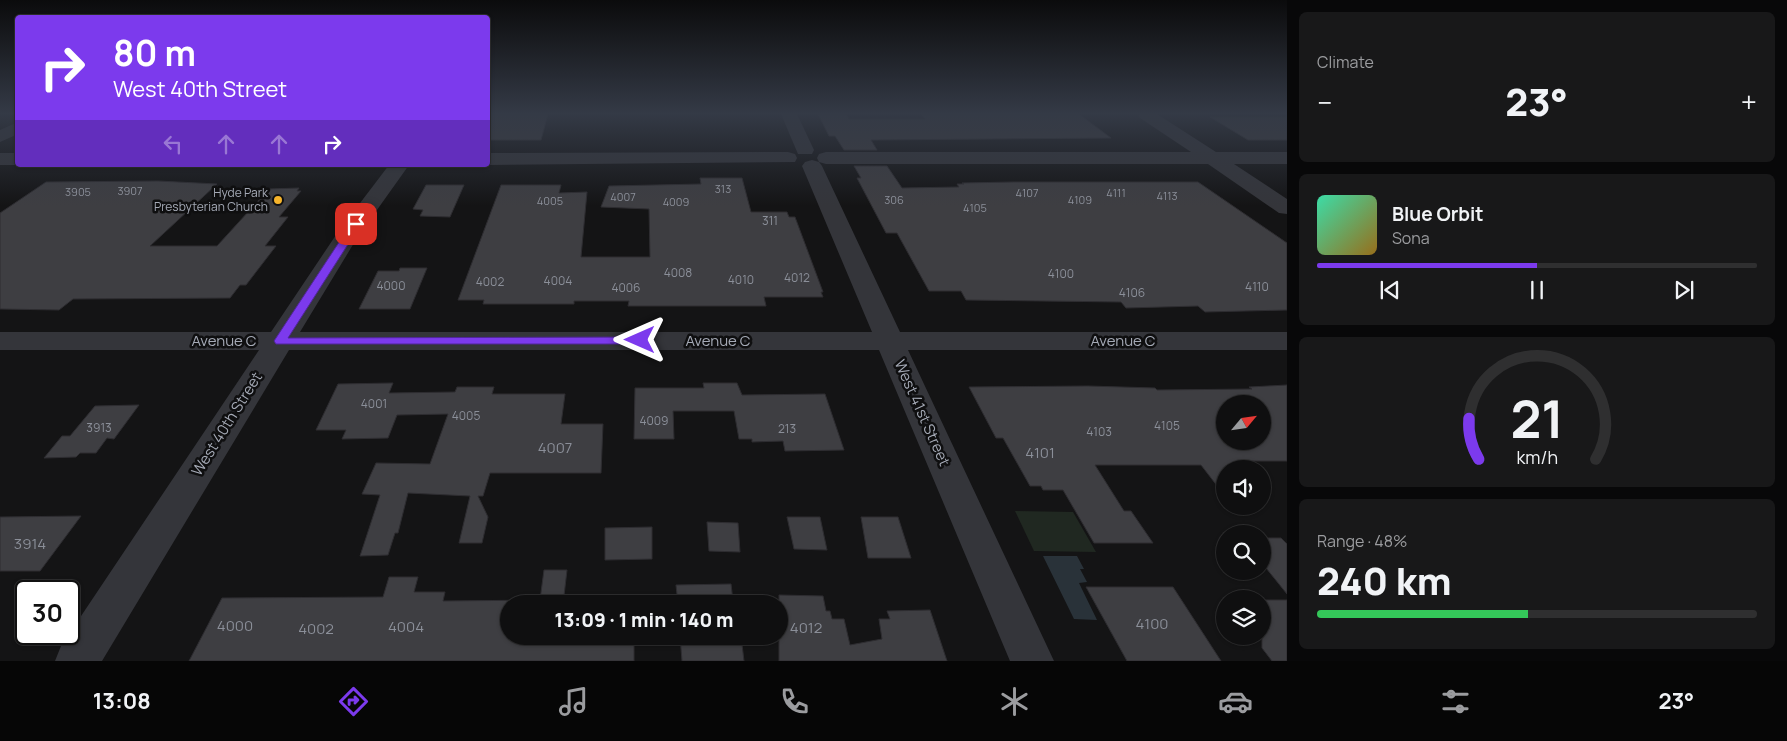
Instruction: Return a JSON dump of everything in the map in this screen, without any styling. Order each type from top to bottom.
[{"type":"street","name":"West 41st Street","points":[[802,145],[1032,661]]},
{"type":"street","points":[[1194,145],[1287,208]]},
{"type":"street","points":[[490,159],[1287,158]]},
{"type":"street","points":[[0,159],[15,159]]},
{"type":"street","name":"West 40th Street","points":[[77,661],[346,237],[398,167]]},
{"type":"street","name":"Avenue C","points":[[0,341],[1287,341]]},
{"type":"shaded area","points":[[1015,511],[1073,512],[1096,552],[1034,551]]},
{"type":"shaded area","points":[[1043,556],[1077,556],[1084,569],[1080,569],[1087,582],[1079,583],[1097,620],[1074,619]]},
{"type":"building","points":[[841,145],[874,145],[877,150],[844,150]]},
{"type":"building","points":[[854,166],[887,166],[902,188],[959,187],[957,184],[964,184],[962,183],[1198,182],[1287,243],[1287,310],[1205,312],[1198,306],[1126,308],[1121,302],[966,300],[961,291],[929,291],[897,233],[886,233],[857,178],[861,178]]},
{"type":"building","points":[[700,178],[742,178],[751,212],[787,212],[789,217],[795,217],[823,292],[821,292],[823,297],[764,297],[766,306],[628,306],[629,301],[574,301],[574,304],[483,304],[484,300],[458,300],[501,185],[561,185],[559,193],[587,192],[581,257],[650,257],[649,209],[601,207],[609,186],[701,184]]},
{"type":"building","points":[[158,181],[217,184],[150,246],[217,246],[269,189],[299,188],[297,191],[301,191],[279,217],[288,217],[265,246],[276,246],[246,285],[240,285],[230,298],[73,299],[59,310],[0,309],[0,213],[46,182]]},
{"type":"building","points":[[426,185],[464,185],[450,217],[420,216],[423,210],[413,209]]},
{"type":"building","points":[[400,268],[427,268],[410,309],[359,309],[378,271],[399,271]]},
{"type":"building","points":[[393,383],[389,393],[455,392],[457,387],[494,387],[492,394],[565,394],[561,424],[603,424],[601,473],[490,473],[483,496],[478,496],[488,517],[482,543],[459,543],[470,496],[408,493],[398,533],[395,533],[388,555],[360,556],[380,495],[362,494],[376,463],[430,464],[448,414],[397,415],[388,438],[342,439],[346,430],[316,430],[338,384]]},
{"type":"building","points":[[703,383],[737,383],[742,395],[825,394],[844,450],[785,451],[783,441],[752,442],[752,439],[739,439],[734,411],[673,411],[674,439],[634,439],[635,388],[704,388]]},
{"type":"building","points":[[1287,385],[1287,461],[1216,460],[1216,484],[1201,465],[1095,465],[1124,511],[1131,511],[1153,543],[1094,543],[1063,490],[1043,490],[1041,486],[1030,486],[1003,438],[996,438],[969,387],[1088,386],[1155,388],[1157,390],[1252,389],[1249,387]]},
{"type":"building","points":[[139,405],[114,439],[107,438],[96,453],[80,453],[76,457],[44,458],[62,436],[70,436],[95,406]]},
{"type":"building","points":[[81,516],[40,571],[0,571],[0,517]]},
{"type":"building","points":[[787,517],[820,517],[827,550],[794,549]]},
{"type":"building","points":[[861,517],[898,517],[911,558],[868,558]]},
{"type":"building","points":[[707,522],[738,523],[740,552],[709,551]]},
{"type":"building","points":[[652,527],[652,559],[605,560],[605,528]]},
{"type":"building","points":[[1271,538],[1281,538],[1287,544],[1287,594],[1271,574]]},
{"type":"building","points":[[544,570],[567,570],[564,595],[541,595]]},
{"type":"building","points":[[389,577],[418,577],[414,592],[445,592],[443,601],[500,600],[500,645],[634,645],[634,661],[189,661],[222,598],[383,597]]},
{"type":"building","points":[[731,584],[732,595],[677,595],[676,585]]},
{"type":"building","points":[[1086,587],[1173,587],[1221,661],[1127,661]]},
{"type":"building","points":[[788,595],[823,596],[826,611],[830,611],[832,619],[844,619],[850,645],[882,639],[879,619],[890,619],[887,611],[930,610],[947,661],[779,661],[779,645],[788,645]]},
{"type":"building","points":[[1271,600],[1287,600],[1287,661],[1272,661],[1262,648],[1262,645],[1271,645]]},
{"type":"building","points":[[681,645],[742,645],[744,661],[682,661]]},
{"type":"place","name":"Hyde Park Presbyterian Church","points":[[278,200]]},
{"type":"route","points":[[356,224],[280,341],[640,340]]}]
